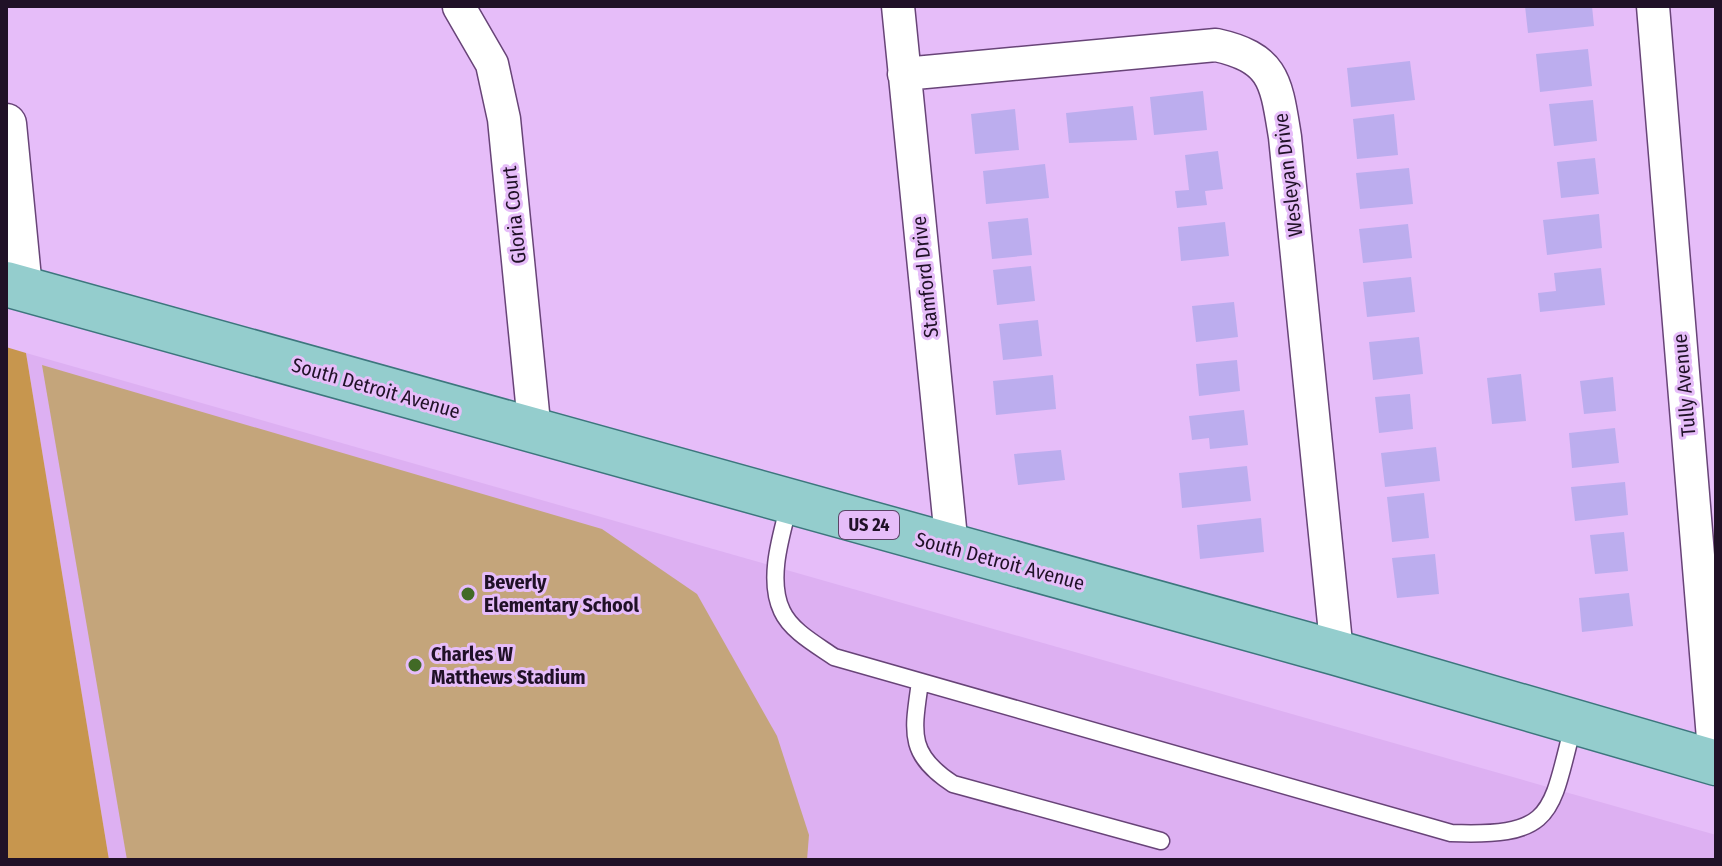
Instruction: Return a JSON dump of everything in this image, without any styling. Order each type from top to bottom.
[{"type":"main road","name":"South Detroit Avenue","points":[[14,286],[1337,653],[1715,763]]},
{"type":"street","name":"Stamford Drive","points":[[898,6],[952,548]]},
{"type":"street","name":"Tully Avenue","points":[[1653,6],[1715,763]]},
{"type":"street","name":"Gloria Court","points":[[459,7],[492,64],[504,119],[535,433]]},
{"type":"street","name":"Wesleyan Drive","points":[[904,74],[1216,45],[1244,51],[1269,70],[1279,99],[1285,137],[1337,653]]},
{"type":"street","points":[[6,124],[14,286]]},
{"type":"lane","points":[[789,503],[775,563],[782,611],[805,638],[834,657],[1451,833],[1499,835],[1530,828],[1550,805],[1574,722]]},
{"type":"lane","points":[[920,682],[914,735],[927,767],[953,784],[1161,841]]},
{"type":"shaded area","points":[[6,347],[26,353],[109,860],[6,860]]},
{"type":"shaded area","name":"Beverly Elementary School","points":[[26,353],[1716,835],[1716,860],[109,860]]},
{"type":"shaded area","name":"Charles W Matthews Stadium","points":[[42,365],[602,529],[697,594],[777,736],[809,835],[807,860],[127,860]]},
{"type":"building","points":[[1525,6],[1592,6],[1594,26],[1528,33]]},
{"type":"building","points":[[1588,49],[1592,86],[1540,92],[1536,54]]},
{"type":"building","points":[[1410,61],[1415,100],[1351,107],[1347,68]]},
{"type":"building","points":[[1203,91],[1207,130],[1154,135],[1150,97]]},
{"type":"building","points":[[1593,100],[1597,141],[1554,146],[1549,104]]},
{"type":"building","points":[[1133,106],[1137,140],[1069,143],[1066,113]]},
{"type":"building","points":[[1015,109],[1019,150],[975,154],[971,114]]},
{"type":"building","points":[[1394,114],[1398,155],[1357,159],[1353,119]]},
{"type":"building","points":[[1218,151],[1223,189],[1205,191],[1207,205],[1177,208],[1175,191],[1189,190],[1185,155]]},
{"type":"building","points":[[1595,158],[1599,194],[1561,198],[1557,162]]},
{"type":"building","points":[[1045,164],[1049,198],[986,204],[983,171]]},
{"type":"building","points":[[1409,168],[1413,204],[1360,209],[1356,173]]},
{"type":"building","points":[[1599,214],[1602,248],[1547,255],[1543,220]]},
{"type":"building","points":[[1028,218],[1032,255],[992,259],[988,222]]},
{"type":"building","points":[[1225,222],[1229,256],[1181,261],[1178,227]]},
{"type":"building","points":[[1408,224],[1412,258],[1363,263],[1359,229]]},
{"type":"building","points":[[1031,266],[1035,301],[997,305],[993,270]]},
{"type":"building","points":[[1601,268],[1605,305],[1540,312],[1538,293],[1556,291],[1554,273]]},
{"type":"building","points":[[1411,277],[1415,312],[1367,317],[1363,282]]},
{"type":"building","points":[[1234,302],[1238,337],[1196,342],[1192,306]]},
{"type":"building","points":[[1038,320],[1042,356],[1003,360],[999,324]]},
{"type":"building","points":[[1419,337],[1423,374],[1373,380],[1369,342]]},
{"type":"building","points":[[1237,360],[1240,391],[1199,396],[1196,364]]},
{"type":"building","points":[[1521,374],[1526,421],[1492,424],[1487,378]]},
{"type":"building","points":[[1053,375],[1056,409],[996,415],[993,381]]},
{"type":"building","points":[[1613,377],[1616,411],[1584,414],[1580,381]]},
{"type":"building","points":[[1410,394],[1413,429],[1379,433],[1375,397]]},
{"type":"building","points":[[1244,410],[1248,445],[1210,449],[1209,438],[1192,440],[1189,416]]},
{"type":"building","points":[[1615,428],[1619,463],[1572,468],[1569,433]]},
{"type":"building","points":[[1436,447],[1440,481],[1385,487],[1381,453]]},
{"type":"building","points":[[1061,450],[1065,480],[1018,485],[1014,454]]},
{"type":"building","points":[[1247,466],[1251,501],[1182,508],[1179,473]]},
{"type":"building","points":[[1625,482],[1628,515],[1575,521],[1571,487]]},
{"type":"building","points":[[1424,493],[1429,538],[1392,542],[1387,497]]},
{"type":"building","points":[[1261,518],[1264,552],[1200,559],[1197,525]]},
{"type":"building","points":[[1624,532],[1628,571],[1595,574],[1590,535]]},
{"type":"building","points":[[1435,554],[1439,594],[1397,598],[1392,558]]},
{"type":"building","points":[[1629,593],[1633,626],[1582,632],[1579,598]]},
{"type":"place","name":"Beverly Elementary School","points":[[468,594]]},
{"type":"place","name":"Charles W Matthews Stadium","points":[[415,665]]}]
